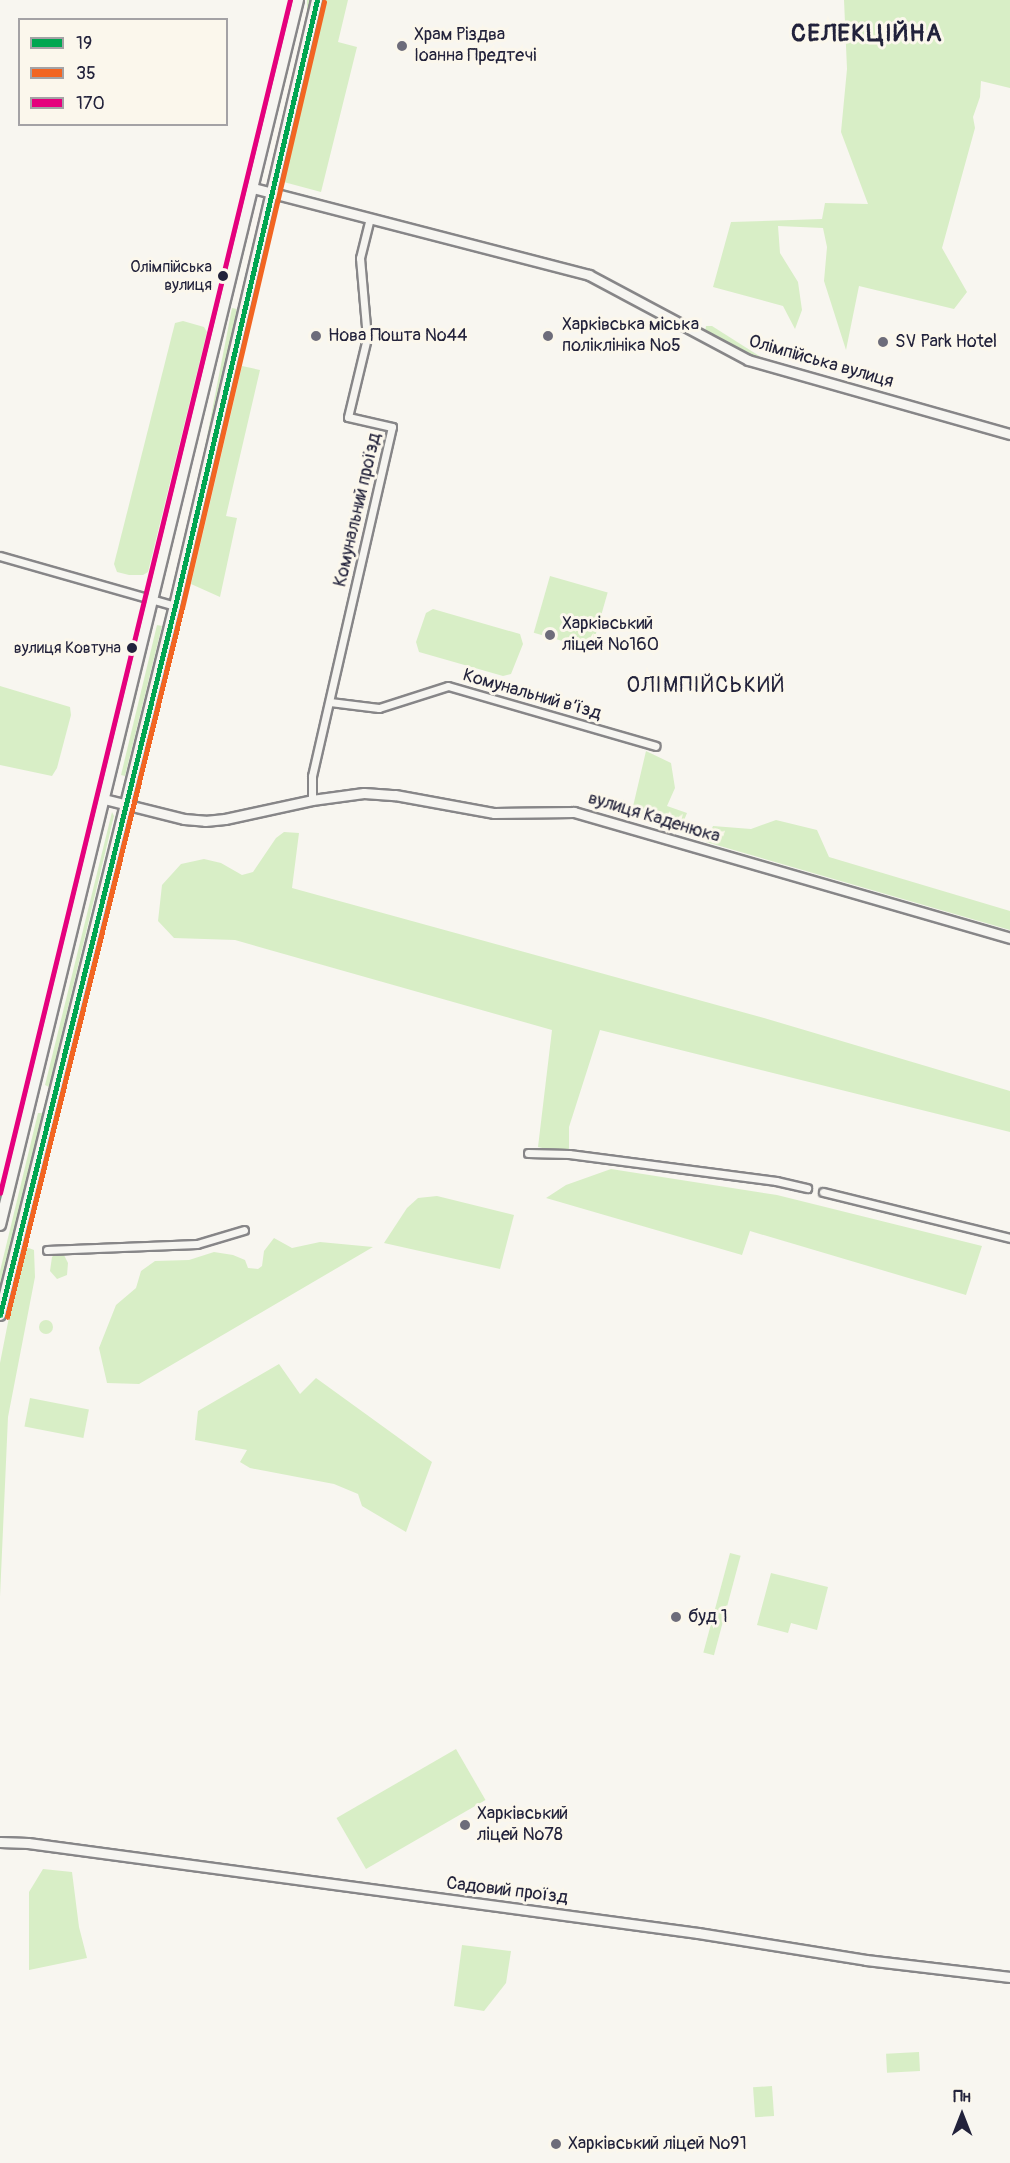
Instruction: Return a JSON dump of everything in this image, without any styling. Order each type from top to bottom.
[{"type":"main road","points":[[0,1225],[298,0]]},
{"type":"main road","points":[[0,1315],[175,606],[317,0]]},
{"type":"main road","points":[[245,219],[265,223]]},
{"type":"main road","points":[[32,1096],[53,1101]]},
{"type":"street","name":"Олімпійська вулиця","points":[[253,188],[597,277],[748,360],[1010,434]]},
{"type":"street","name":"Комунальний проїзд","points":[[330,702],[392,427],[348,417],[368,338],[360,258],[370,218]]},
{"type":"street","points":[[0,556],[175,606]]},
{"type":"street","name":"Комунальний в’їзд","points":[[330,702],[379,708],[448,686],[656,747]]},
{"type":"street","points":[[312,800],[312,776],[330,702]]},
{"type":"street","name":"вулиця Каденюка","points":[[104,799],[205,821],[225,819],[312,800],[372,793],[494,813],[574,812],[1010,938]]},
{"type":"street","points":[[528,1152],[569,1154],[776,1181],[807,1188]]},
{"type":"street","points":[[823,1192],[1010,1239]]},
{"type":"street","points":[[47,1250],[197,1244],[244,1230]]},
{"type":"street","name":"Садовий проїзд","points":[[0,1842],[37,1844],[698,1933],[866,1960],[1010,1977]]},
{"type":"green space","points":[[307,0],[311,0],[311,179],[307,179]]},
{"type":"green space","points":[[322,0],[348,0],[338,42],[357,47],[321,192],[280,181]]},
{"type":"green space","points":[[844,0],[1010,0],[1010,88],[981,81],[980,97],[973,117],[975,128],[942,248],[967,292],[954,309],[859,286],[846,350],[824,281],[827,247],[823,228],[778,226],[780,253],[798,282],[802,310],[795,329],[783,306],[713,287],[731,222],[822,219],[825,203],[868,204],[841,132],[847,69]]},
{"type":"green space","points":[[232,308],[237,309],[186,572],[181,571]]},
{"type":"green space","points":[[183,321],[204,327],[207,332],[148,572],[143,575],[129,575],[117,572],[114,564],[175,323]]},
{"type":"green space","points":[[706,326],[712,326],[767,361],[744,354],[705,332]]},
{"type":"green space","points":[[242,366],[260,370],[226,516],[237,518],[220,597],[191,584]]},
{"type":"green space","points":[[550,576],[608,593],[591,649],[534,633]]},
{"type":"green space","points":[[433,609],[520,634],[523,644],[511,674],[503,676],[419,652],[416,642],[426,613]]},
{"type":"green space","points":[[157,625],[162,626],[125,776],[121,775]]},
{"type":"green space","points":[[0,686],[70,707],[71,715],[57,768],[52,776],[0,765]]},
{"type":"green space","points":[[646,751],[671,763],[675,788],[667,806],[687,813],[680,830],[631,815]]},
{"type":"green space","points":[[112,812],[114,816],[49,1087],[45,1085]]},
{"type":"green space","points":[[776,820],[817,830],[829,857],[1010,911],[1010,930],[706,842],[713,826],[751,829]]},
{"type":"green space","points":[[284,832],[299,833],[292,888],[764,1018],[1010,1091],[1010,1132],[600,1030],[569,1127],[569,1154],[538,1147],[552,1030],[235,940],[174,938],[158,921],[162,885],[181,864],[204,859],[221,863],[242,875],[253,872],[276,838]]},
{"type":"green space","points":[[38,1113],[43,1113],[0,1289],[0,1271]]},
{"type":"green space","points":[[611,1169],[777,1195],[982,1246],[966,1295],[750,1231],[742,1255],[546,1198],[566,1185]]},
{"type":"green space","points":[[437,1196],[514,1215],[500,1269],[384,1243],[407,1208],[418,1198]]},
{"type":"green space","points":[[274,1238],[292,1248],[320,1242],[373,1247],[139,1384],[107,1383],[99,1348],[116,1305],[136,1288],[141,1271],[155,1261],[189,1260],[214,1252],[233,1255],[245,1260],[248,1268],[258,1269],[262,1266],[264,1251]]},
{"type":"green space","points":[[26,1247],[34,1250],[35,1277],[8,1417],[0,1597],[0,1363],[21,1256]]},
{"type":"green space","points":[[56,1253],[64,1255],[68,1263],[67,1275],[57,1279],[50,1271],[52,1257]]},
{"type":"green space","points":[[43,1320],[49,1320],[53,1327],[49,1334],[43,1334],[39,1330],[39,1324]]},
{"type":"green space","points":[[279,1364],[300,1394],[316,1378],[432,1462],[406,1532],[362,1506],[358,1494],[334,1484],[250,1468],[240,1462],[247,1450],[195,1440],[198,1411]]},
{"type":"green space","points":[[30,1398],[89,1409],[83,1438],[24,1426]]},
{"type":"green space","points":[[730,1553],[741,1556],[714,1655],[703,1652]]},
{"type":"green space","points":[[771,1573],[828,1587],[817,1630],[791,1623],[788,1633],[757,1625]]},
{"type":"green space","points":[[456,1749],[486,1800],[366,1869],[336,1818]]},
{"type":"green space","points":[[43,1869],[72,1872],[79,1927],[87,1958],[29,1970],[29,1892]]},
{"type":"green space","points":[[462,1945],[511,1951],[506,1983],[484,2011],[454,2006]]},
{"type":"green space","points":[[919,2052],[920,2071],[887,2073],[886,2054]]},
{"type":"green space","points":[[772,2086],[774,2116],[755,2117],[753,2087]]},
{"type":"transit line","name":"170","points":[[0,1193],[290,0]]},
{"type":"transit line","name":"19","points":[[0,1315],[175,606],[317,0]]},
{"type":"transit line","name":"35","points":[[7,1317],[182,608],[324,2]]},
{"type":"place","name":"Храм Різдва Іоанна Предтечі","points":[[402,46]]},
{"type":"place","name":"Олімпійська вулиця","points":[[223,276]]},
{"type":"place","name":"Нова Пошта №44","points":[[316,336]]},
{"type":"place","name":"Харківська міська поліклініка №5","points":[[548,336]]},
{"type":"place","name":"SV Park Hotel","points":[[883,342]]},
{"type":"place","name":"Харківський ліцей №160","points":[[550,635]]},
{"type":"place","name":"вулиця Ковтуна","points":[[132,648]]},
{"type":"place","name":"буд 1","points":[[676,1617]]},
{"type":"place","name":"Харківський ліцей №78","points":[[465,1825]]},
{"type":"place","name":"Харківський ліцей №91","points":[[556,2144]]},
{"type":"district","name":"СЕЛЕКЦІЙНА","points":[[867,34]]},
{"type":"district","name":"ОЛІМПІЙСЬКИЙ","points":[[706,686]]}]
